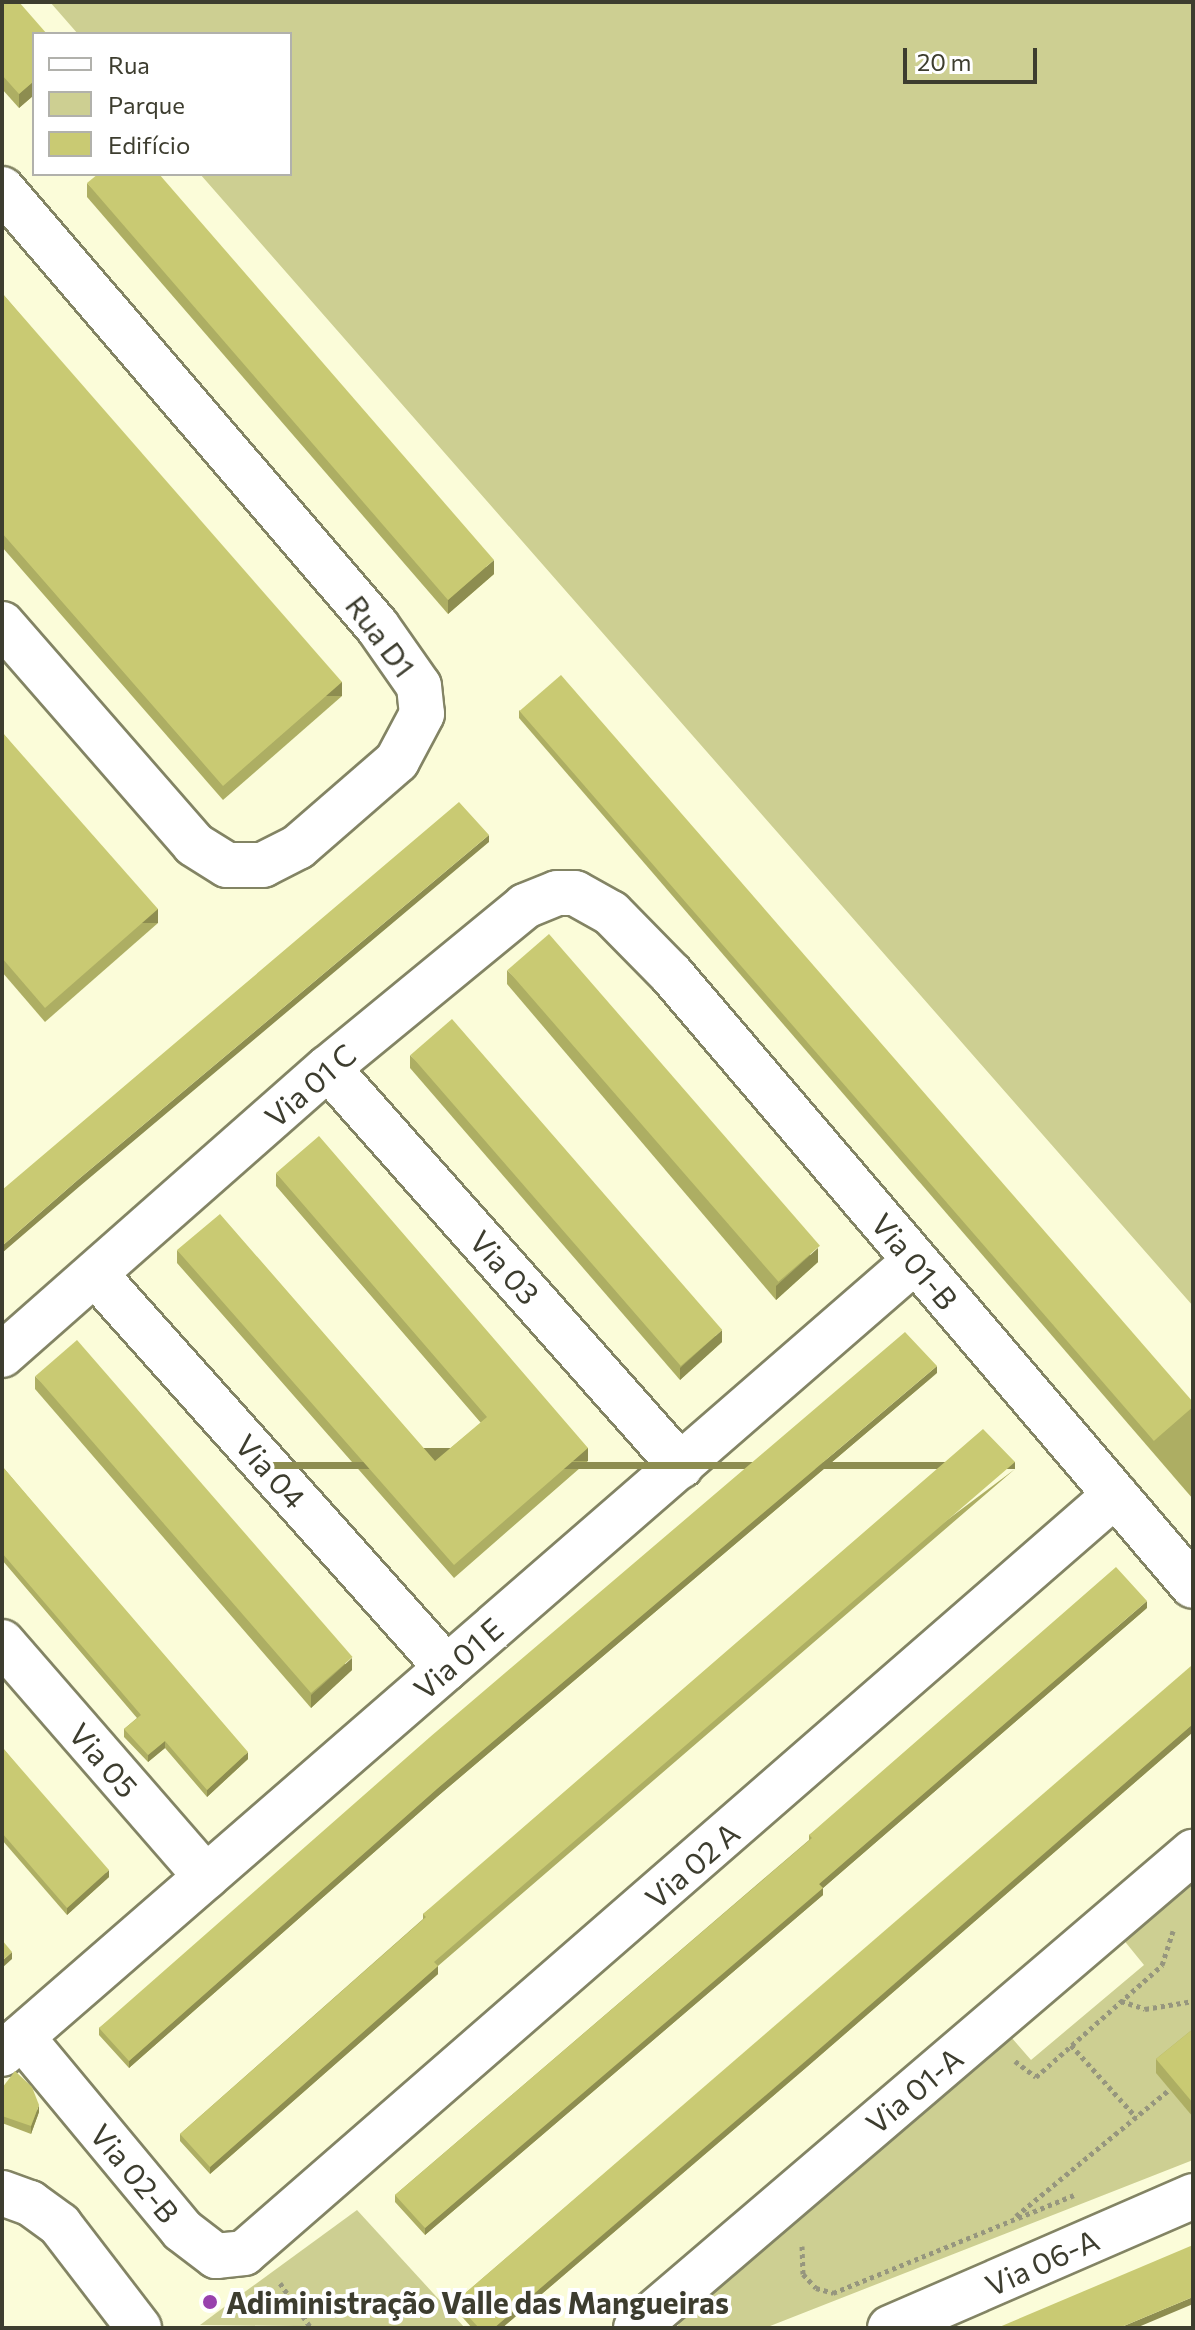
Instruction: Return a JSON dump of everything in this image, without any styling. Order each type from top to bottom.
[{"type":"street","name":"Rua D1","points":[[2,624],[194,844],[227,865],[263,865],[298,847],[397,761],[422,714],[419,686],[377,626],[10,215]]},
{"type":"street","name":"Via 01 C","points":[[2,1355],[328,1068],[536,899],[557,893],[587,898],[637,938]]},
{"type":"street","name":"Via 01-B","points":[[637,938],[1193,1586]]},
{"type":"street","name":"Via 03","points":[[328,1068],[681,1466]]},
{"type":"street","name":"Via 01 E","points":[[12,2046],[915,1261]]},
{"type":"street","name":"Via 04","points":[[95,1274],[447,1668]]},
{"type":"street","name":"Via 02 A","points":[[262,2241],[1115,1495]]},
{"type":"street","name":"Via 05","points":[[2,1642],[206,1877]]},
{"type":"street","name":"Via 01-A","points":[[636,2328],[670,2310],[1193,1852]]},
{"type":"street","name":"Via 02-B","points":[[12,2046],[204,2251],[227,2258],[262,2241]]},
{"type":"street","points":[[2,2193],[30,2203],[60,2225],[139,2328]]},
{"type":"street","name":"Via 06-A","points":[[890,2328],[1193,2196]]},
{"type":"path","points":[[1009,2057],[1036,2077],[1162,1965],[1174,1927]]},
{"type":"path","points":[[1120,2001],[1145,2009],[1193,2001]]},
{"type":"path","points":[[1071,2045],[1136,2117]]},
{"type":"path","points":[[1010,2221],[1170,2089]]},
{"type":"path","points":[[806,2234],[799,2256],[803,2274],[816,2288],[833,2293],[1079,2193]]},
{"type":"path","points":[[262,2241],[311,2328]]},
{"type":"green space","points":[[50,2],[1193,2],[1193,1306],[202,176],[292,176],[292,32],[76,32]]},
{"type":"green space","points":[[1193,1871],[1193,2160],[765,2328],[677,2328],[688,2302],[1004,2029],[1031,2060],[1144,1965],[1118,1933]]},
{"type":"green space","points":[[357,2210],[465,2328],[200,2325],[235,2299]]},
{"type":"building","points":[[2,2],[19,2],[45,32],[32,32],[32,83],[19,94],[2,75]]},
{"type":"building","points":[[96,176],[161,176],[494,560],[448,600],[87,183]]},
{"type":"building","points":[[2,293],[342,682],[223,786],[2,533]]},
{"type":"building","points":[[561,675],[1193,1402],[1193,1407],[1154,1441],[519,711]]},
{"type":"building","points":[[2,732],[158,909],[45,1008],[2,958]]},
{"type":"building","points":[[459,802],[489,835],[2,1246],[2,1190]]},
{"type":"building","points":[[549,934],[820,1246],[778,1282],[507,970]]},
{"type":"building","points":[[452,1019],[722,1330],[681,1366],[410,1055]]},
{"type":"building","points":[[319,1136],[588,1448],[454,1565],[177,1250],[220,1214],[435,1461],[487,1417],[276,1173]]},
{"type":"building","points":[[905,1332],[937,1366],[438,1788],[129,2061],[99,2028],[430,1737]]},
{"type":"building","points":[[77,1340],[353,1657],[311,1693],[35,1376]]},
{"type":"building","points":[[983,1429],[1015,1462],[434,1962],[438,1966],[210,2167],[180,2134],[426,1917],[423,1914]]},
{"type":"building","points":[[2,1466],[248,1752],[207,1790],[165,1741],[148,1755],[124,1729],[141,1715],[2,1553]]},
{"type":"building","points":[[1116,1567],[1147,1601],[819,1884],[823,1888],[425,2228],[395,2195],[812,1838],[809,1835]]},
{"type":"building","points":[[1191,1666],[1193,1724],[808,2059],[494,2328],[479,2328],[455,2302]]},
{"type":"building","points":[[2,1747],[109,1870],[67,1908],[2,1833]]},
{"type":"building","points":[[2,1940],[12,1952],[2,1961]]},
{"type":"building","points":[[1193,2029],[1193,2103],[1156,2059]]},
{"type":"building","points":[[15,2071],[32,2087],[39,2105],[31,2126],[2,2116],[2,2088]]},
{"type":"building","points":[[1193,2245],[1193,2297],[1119,2328],[997,2328]]},
{"type":"place","name":"Adiministração Valle das Mangueiras","points":[[210,2302]]}]
